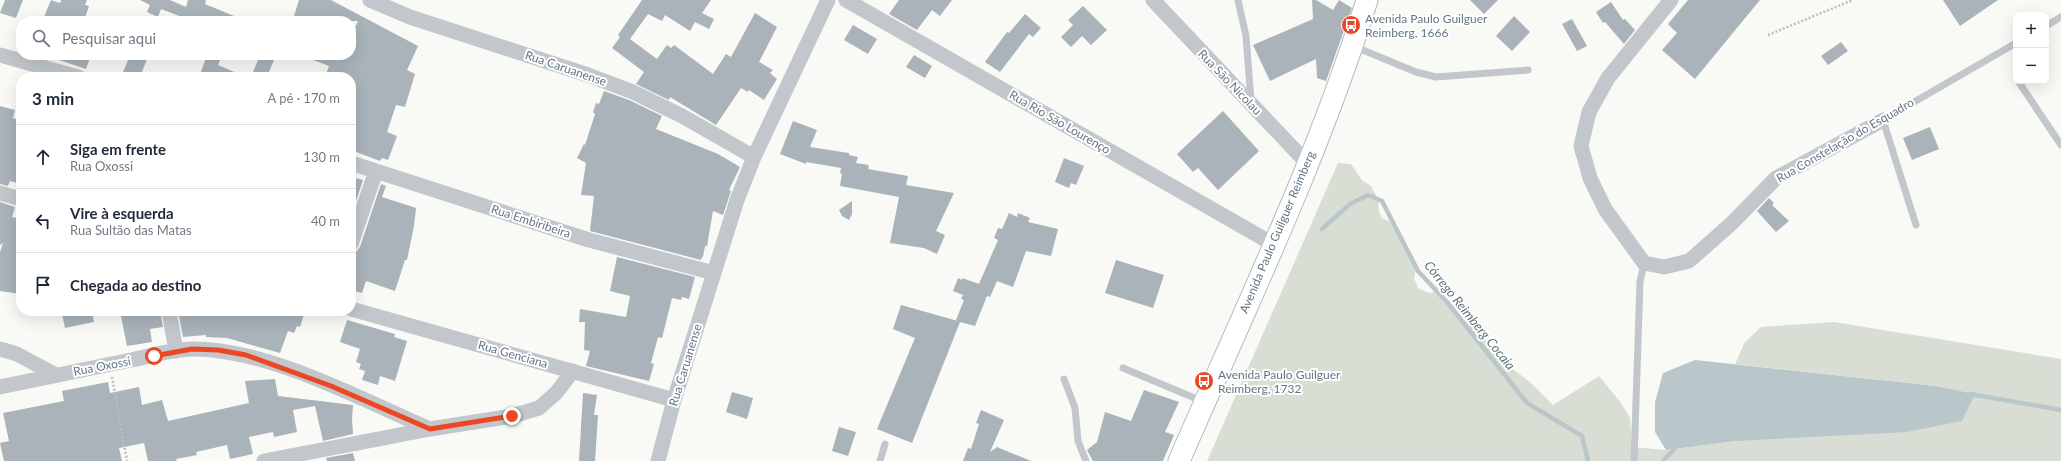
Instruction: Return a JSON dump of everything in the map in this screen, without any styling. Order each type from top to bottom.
[{"type":"main road","name":"Avenida Paulo Guilguer Reimberg","points":[[1179,461],[1307,163],[1353,46],[1367,0]]},
{"type":"street","name":"Rua Caruanense","points":[[370,0],[410,16],[588,75],[633,92],[682,116],[754,157]]},
{"type":"street","name":"Rua Caruanense","points":[[658,461],[674,400],[737,200],[754,157],[828,0]]},
{"type":"street","name":"Rua Rio São Lourenço","points":[[846,0],[1273,244]]},
{"type":"street","name":"Rua São Nicolau","points":[[1154,0],[1307,163]]},
{"type":"street","points":[[1644,262],[1605,209],[1590,178],[1581,146],[1589,112],[1608,78],[1671,0]]},
{"type":"street","points":[[0,55],[16,60]]},
{"type":"street","points":[[18,60],[60,72]]},
{"type":"street","name":"Rua Constelação do Esquadro","points":[[1644,262],[1664,267],[1689,261],[1732,223],[1776,178],[1883,120]]},
{"type":"street","name":"Rua Embiribeira","points":[[356,165],[589,240],[714,273]]},
{"type":"street","points":[[356,229],[376,171]]},
{"type":"street","points":[[0,193],[16,198]]},
{"type":"street","name":"Rua Genciana","points":[[356,310],[674,400]]},
{"type":"street","points":[[170,316],[176,351]]},
{"type":"street","points":[[0,349],[17,354],[56,375]]},
{"type":"street","name":"Rua Oxossi","points":[[0,387],[176,351],[218,350],[246,355],[331,386],[430,429]]},
{"type":"street","points":[[272,460],[430,429],[512,416],[539,408],[556,393],[573,371]]},
{"type":"lane","points":[[1238,0],[1246,36],[1251,105]]},
{"type":"lane","points":[[2049,24],[2061,17]]},
{"type":"lane","name":"Rua Constelação do Esquadro","points":[[1883,120],[2013,45]]},
{"type":"lane","points":[[1353,46],[1416,72],[1436,77],[1528,70]]},
{"type":"lane","points":[[2020,84],[2061,145]]},
{"type":"lane","points":[[1883,120],[1916,226]]},
{"type":"lane","points":[[1634,461],[1640,282],[1644,262]]},
{"type":"lane","points":[[1123,368],[1204,402]]},
{"type":"lane","points":[[1064,379],[1075,408],[1078,441],[1086,461]]},
{"type":"lane","points":[[880,461],[885,444]]},
{"type":"path","points":[[1768,35],[1853,0]]},
{"type":"path","points":[[110,364],[127,461]]},
{"type":"shaded area","points":[[1338,163],[1351,164],[1362,180],[1371,186],[1378,199],[1379,211],[1382,218],[1391,222],[1398,236],[1409,250],[1414,267],[1416,268],[1414,278],[1418,288],[1429,293],[1435,291],[1455,315],[1461,320],[1471,322],[1486,338],[1486,344],[1494,350],[1502,361],[1530,382],[1553,405],[1599,376],[1621,403],[1630,418],[1632,447],[1666,450],[1736,441],[1975,394],[1936,386],[1735,364],[1745,342],[1761,327],[1834,322],[2061,359],[2061,461],[1207,461]]},
{"type":"shaded area","points":[[1695,360],[1936,386],[1975,394],[1962,421],[1907,432],[1736,441],[1666,450],[1655,432],[1655,402],[1663,373]]},
{"type":"building","points":[[5,0],[23,0],[16,18],[0,13]]},
{"type":"building","points":[[51,0],[60,3],[61,0],[87,0],[85,5],[89,6],[86,16],[44,16]]},
{"type":"building","points":[[140,0],[170,0],[186,7],[188,0],[206,0],[205,4],[234,16],[179,16],[161,9],[158,16],[156,16],[147,12],[150,5]]},
{"type":"building","points":[[299,0],[331,0],[418,46],[407,70],[415,74],[405,107],[396,105],[387,132],[397,136],[388,160],[382,158],[380,161],[356,152],[356,72],[327,72],[329,66],[313,60],[356,60],[356,25],[358,21],[356,21],[356,16],[294,16]]},
{"type":"building","points":[[642,0],[711,0],[702,13],[714,19],[709,29],[695,22],[690,31],[665,15],[662,21],[648,14],[630,39],[657,59],[667,45],[671,48],[674,45],[713,74],[726,54],[731,57],[755,13],[777,27],[759,62],[773,70],[770,73],[777,79],[764,100],[749,90],[748,92],[741,88],[716,125],[670,97],[669,100],[636,84],[644,72],[612,48],[620,37],[618,35]]},
{"type":"building","points":[[899,0],[952,0],[940,16],[932,10],[917,30],[889,14]]},
{"type":"building","points":[[1312,0],[1316,0],[1333,10],[1339,0],[1352,8],[1326,81],[1317,78],[1316,59],[1270,81],[1253,45],[1313,19]]},
{"type":"building","points":[[1470,0],[1498,0],[1484,14]]},
{"type":"building","points":[[1688,0],[1760,0],[1695,79],[1662,50],[1677,33],[1668,24]]},
{"type":"building","points":[[1943,0],[1998,0],[1960,26]]},
{"type":"building","points":[[1611,2],[1623,20],[1625,19],[1635,30],[1624,44],[1605,22],[1603,23],[1596,12]]},
{"type":"building","points":[[1083,6],[1107,30],[1091,45],[1082,36],[1071,47],[1061,37],[1073,25],[1068,20]]},
{"type":"building","points":[[1025,14],[1041,28],[1033,37],[1029,34],[1000,72],[985,62],[1007,32],[1009,33]]},
{"type":"building","points":[[1514,16],[1530,32],[1512,51],[1496,36]]},
{"type":"building","points":[[1572,19],[1587,46],[1577,51],[1562,24]]},
{"type":"building","points":[[853,25],[877,39],[868,54],[844,40]]},
{"type":"building","points":[[1841,42],[1848,51],[1828,65],[1821,56]]},
{"type":"building","points":[[914,55],[932,66],[925,78],[906,67]]},
{"type":"building","points":[[59,60],[89,60],[86,69]]},
{"type":"building","points":[[128,60],[147,60],[142,72],[123,72]]},
{"type":"building","points":[[205,60],[220,60],[218,65],[234,72],[201,72]]},
{"type":"building","points":[[258,60],[274,60],[269,72],[253,72]]},
{"type":"building","points":[[604,91],[629,100],[662,116],[656,129],[718,154],[740,167],[729,190],[731,191],[723,215],[713,211],[707,246],[705,246],[701,260],[590,231],[594,196],[581,195],[586,163],[577,158],[584,144],[585,145],[595,114],[593,112],[596,103],[599,104]]},
{"type":"building","points":[[0,106],[15,110],[13,118],[16,119],[16,183],[10,181],[8,186],[0,184]]},
{"type":"building","points":[[1223,111],[1259,151],[1218,190],[1198,168],[1193,172],[1177,154]]},
{"type":"building","points":[[793,121],[817,130],[810,147],[849,153],[849,155],[858,157],[856,163],[869,165],[868,169],[908,176],[906,185],[954,193],[936,231],[945,235],[937,254],[924,248],[890,243],[899,197],[840,186],[842,174],[840,173],[841,168],[806,162],[806,164],[780,154]]},
{"type":"building","points":[[1930,127],[1939,149],[1912,160],[1903,138]]},
{"type":"building","points":[[1064,158],[1084,166],[1076,185],[1071,183],[1069,188],[1055,182]]},
{"type":"building","points":[[356,178],[363,180],[356,201]]},
{"type":"building","points":[[381,184],[386,186],[382,197],[416,208],[407,260],[405,260],[395,291],[366,281],[362,293],[356,291],[356,251],[360,247]]},
{"type":"building","points":[[1769,198],[1774,203],[1772,205],[1789,221],[1776,232],[1757,211]]},
{"type":"building","points":[[852,201],[852,214],[849,220],[842,216],[839,210]]},
{"type":"building","points":[[0,202],[15,207],[12,217],[16,218],[16,293],[0,291],[0,252],[3,243],[0,245]]},
{"type":"building","points":[[1009,213],[1017,217],[1018,213],[1030,218],[1028,222],[1058,229],[1051,256],[1026,251],[1013,287],[997,281],[990,297],[987,296],[975,326],[960,322],[912,443],[877,429],[915,338],[893,329],[901,305],[958,321],[956,320],[964,300],[961,299],[963,295],[953,291],[958,278],[979,284],[998,240],[994,238],[998,228],[1002,229]]},
{"type":"building","points":[[617,257],[695,277],[689,299],[682,297],[681,300],[672,298],[662,338],[658,337],[651,363],[654,364],[649,381],[586,366],[590,351],[584,350],[585,322],[579,322],[580,309],[626,317],[630,296],[610,291]]},
{"type":"building","points":[[1116,260],[1164,275],[1153,308],[1105,293]]},
{"type":"building","points":[[62,316],[93,316],[94,322],[65,328]]},
{"type":"building","points":[[121,316],[161,316],[163,327],[150,329],[152,342],[127,346]]},
{"type":"building","points":[[179,316],[303,316],[300,327],[297,326],[294,333],[288,331],[280,353],[227,338],[206,337],[206,335],[183,337]]},
{"type":"building","points":[[347,320],[395,334],[394,337],[407,341],[395,381],[380,376],[378,385],[362,380],[365,371],[359,369],[361,364],[356,362],[360,349],[340,342]]},
{"type":"building","points":[[275,379],[278,396],[353,405],[353,434],[323,441],[315,406],[293,410],[297,432],[274,437],[273,432],[249,437],[253,454],[230,459],[227,445],[196,452],[197,455],[176,459],[177,461],[148,461],[144,443],[119,448],[122,461],[4,461],[0,443],[9,441],[3,413],[64,401],[62,391],[108,382],[110,393],[139,387],[142,405],[162,400],[168,421],[249,403],[245,381]]},
{"type":"building","points":[[1144,390],[1179,402],[1165,432],[1174,435],[1163,461],[1093,461],[1087,450],[1097,442],[1105,412],[1131,421]]},
{"type":"building","points":[[732,392],[753,398],[747,419],[726,412]]},
{"type":"building","points":[[583,393],[597,395],[594,415],[598,415],[595,461],[579,461]]},
{"type":"building","points":[[981,410],[1004,420],[990,452],[997,447],[1031,461],[963,461],[968,448],[971,449],[979,424],[976,423]]},
{"type":"building","points":[[839,427],[856,432],[848,456],[832,451]]},
{"type":"building","points":[[353,453],[355,461],[327,461],[326,458]]},
{"type":"waterway","name":"Córrego Reimberg Cocaia","points":[[1322,229],[1350,204],[1368,195],[1382,201],[1418,271],[1447,302],[1527,403],[1582,436],[1588,461]]},
{"type":"waterway","points":[[1970,394],[2061,410]]},
{"type":"waterway","points":[[1663,461],[1678,445]]},
{"type":"place","name":"Avenida Paulo Guilguer Reimberg, 1666","points":[[1351,25]]},
{"type":"place","name":"Avenida Paulo Guilguer Reimberg, 1732","points":[[1204,381]]},
{"type":"route","points":[[154,356],[192,349],[218,350],[246,355],[280,366],[331,386],[430,429],[512,416]]}]
